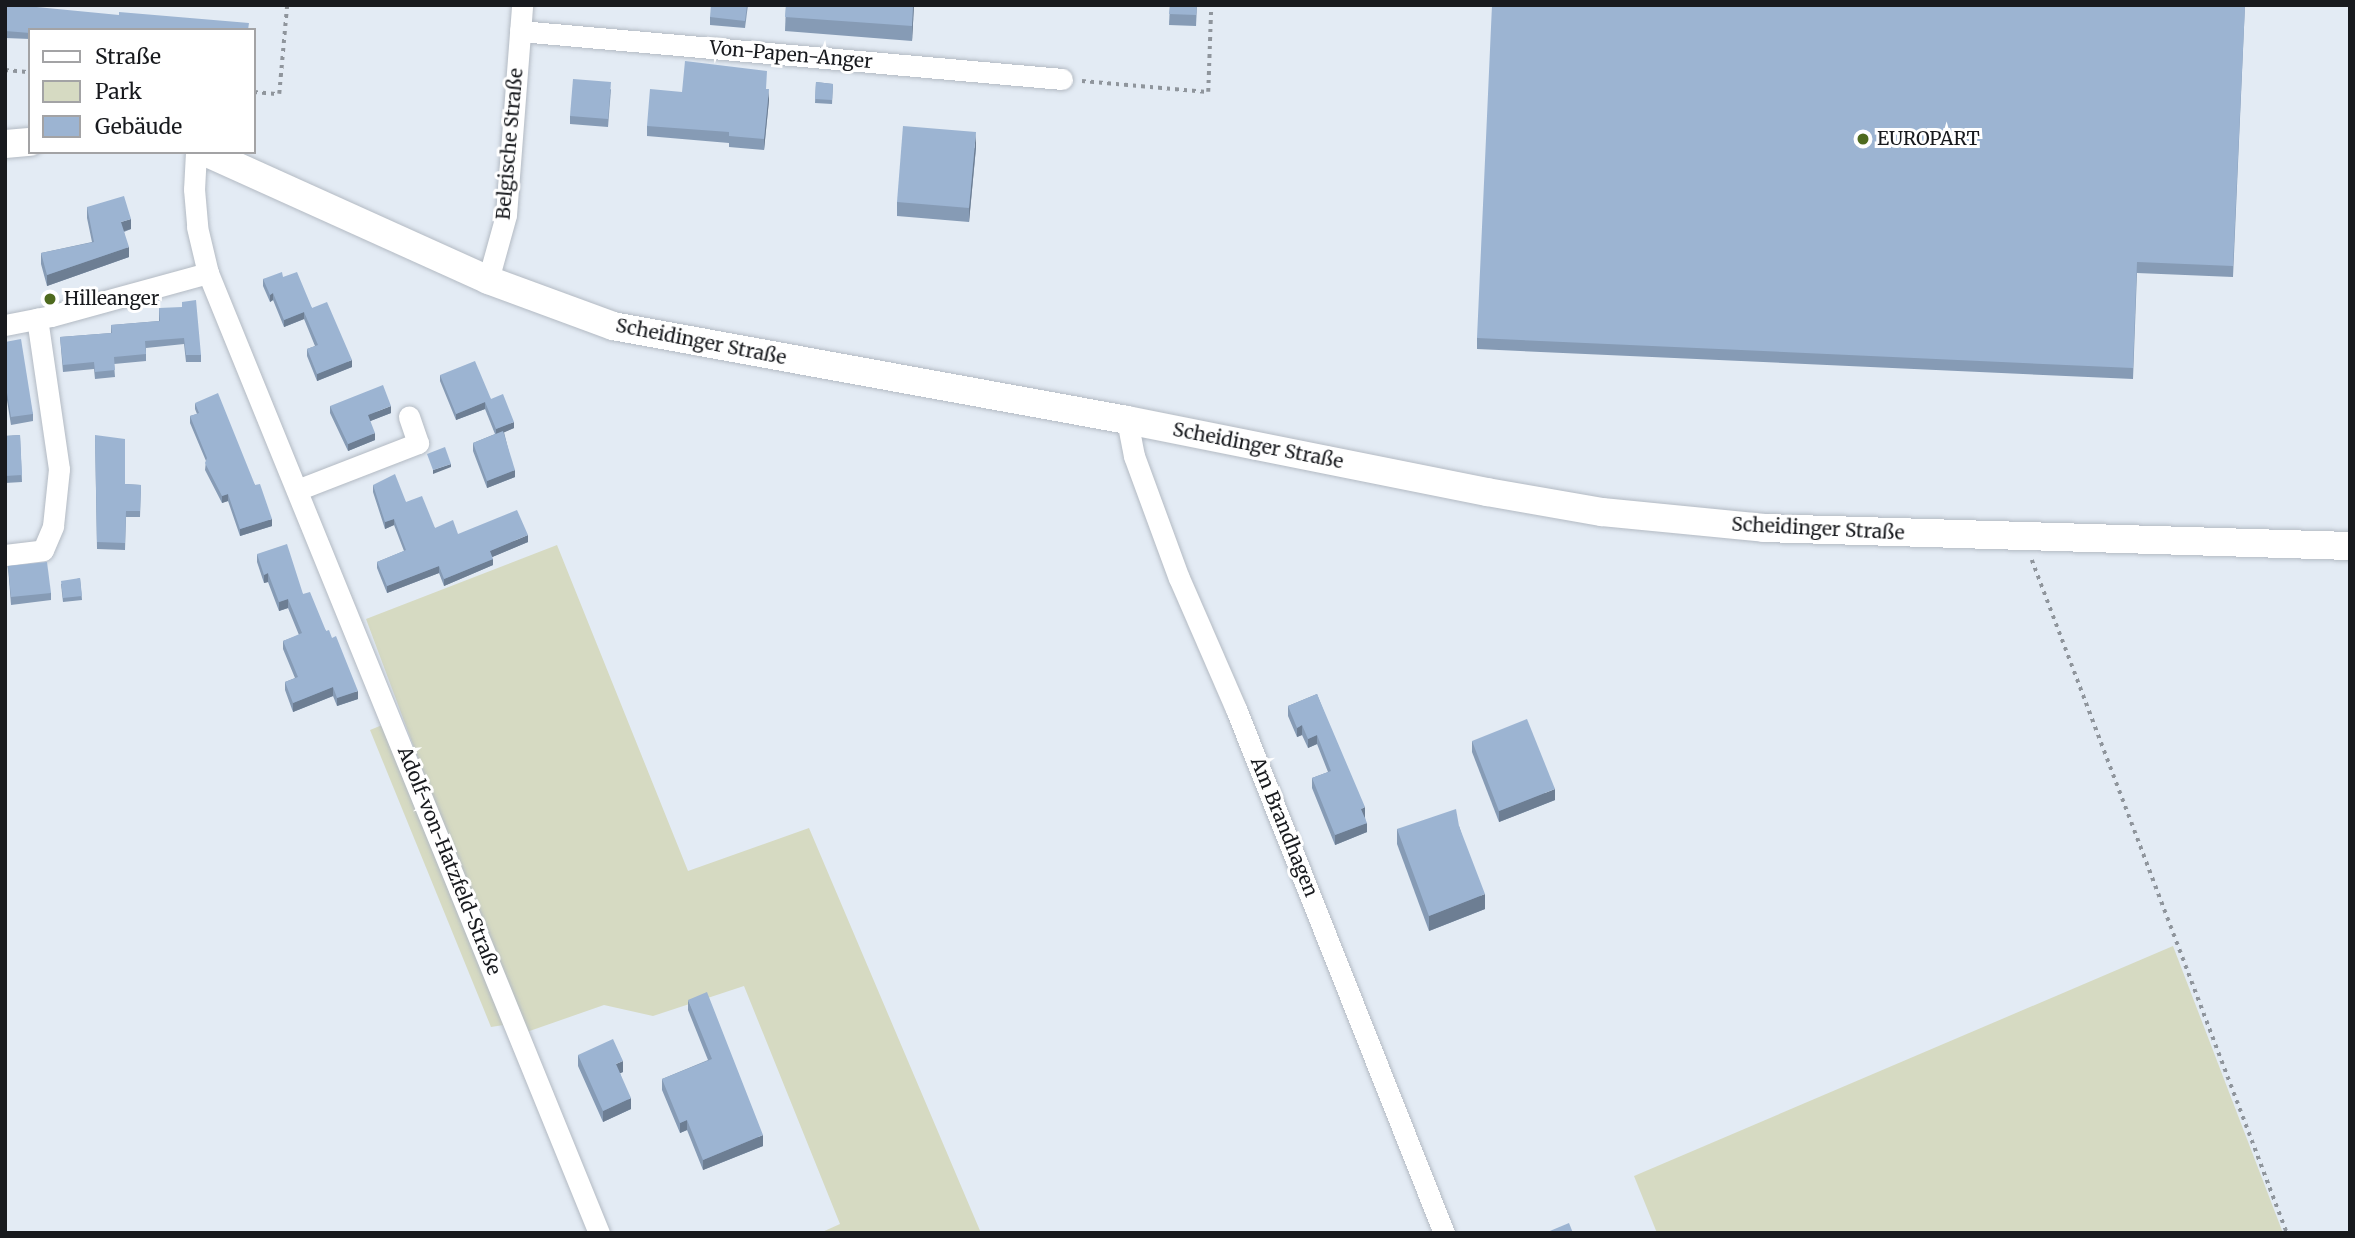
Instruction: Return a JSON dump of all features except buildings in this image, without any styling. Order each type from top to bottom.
[{"type":"main road","points":[[5,144],[28,142]]},
{"type":"main road","name":"Scheidinger Straße","points":[[209,154],[488,280],[613,326],[1127,420],[1602,512],[1764,528],[2350,546]]},
{"type":"street","name":"Belgische Straße","points":[[488,280],[506,215],[522,5]]},
{"type":"street","name":"Von-Papen-Anger","points":[[520,31],[1062,79]]},
{"type":"street","name":"Adolf-von-Hatzfeld-Straße","points":[[196,154],[194,189],[197,227],[208,273],[598,1233]]},
{"type":"street","points":[[5,325],[37,319],[208,273]]},
{"type":"street","points":[[5,555],[43,550],[53,526],[59,469],[37,319]]},
{"type":"street","points":[[298,490],[418,443],[409,417]]},
{"type":"street","name":"Am Brandhagen","points":[[1127,420],[1134,456],[1179,578],[1246,734],[1444,1233]]},
{"type":"path","points":[[256,92],[279,94],[287,5]]},
{"type":"path","points":[[1062,79],[1208,92],[1211,5]]},
{"type":"path","points":[[5,70],[28,72]]},
{"type":"path","points":[[2023,535],[2287,1233]]},
{"type":"green space","points":[[557,545],[688,871],[809,828],[981,1233],[820,1233],[840,1224],[744,986],[653,1016],[604,1005],[521,1034],[366,619]]},
{"type":"green space","points":[[387,723],[510,1024],[491,1027],[370,730]]},
{"type":"green space","points":[[2173,946],[2283,1233],[1657,1233],[1634,1176]]},
{"type":"place","name":"EUROPART","points":[[1863,139]]},
{"type":"place","name":"Hilleanger","points":[[50,299]]}]
